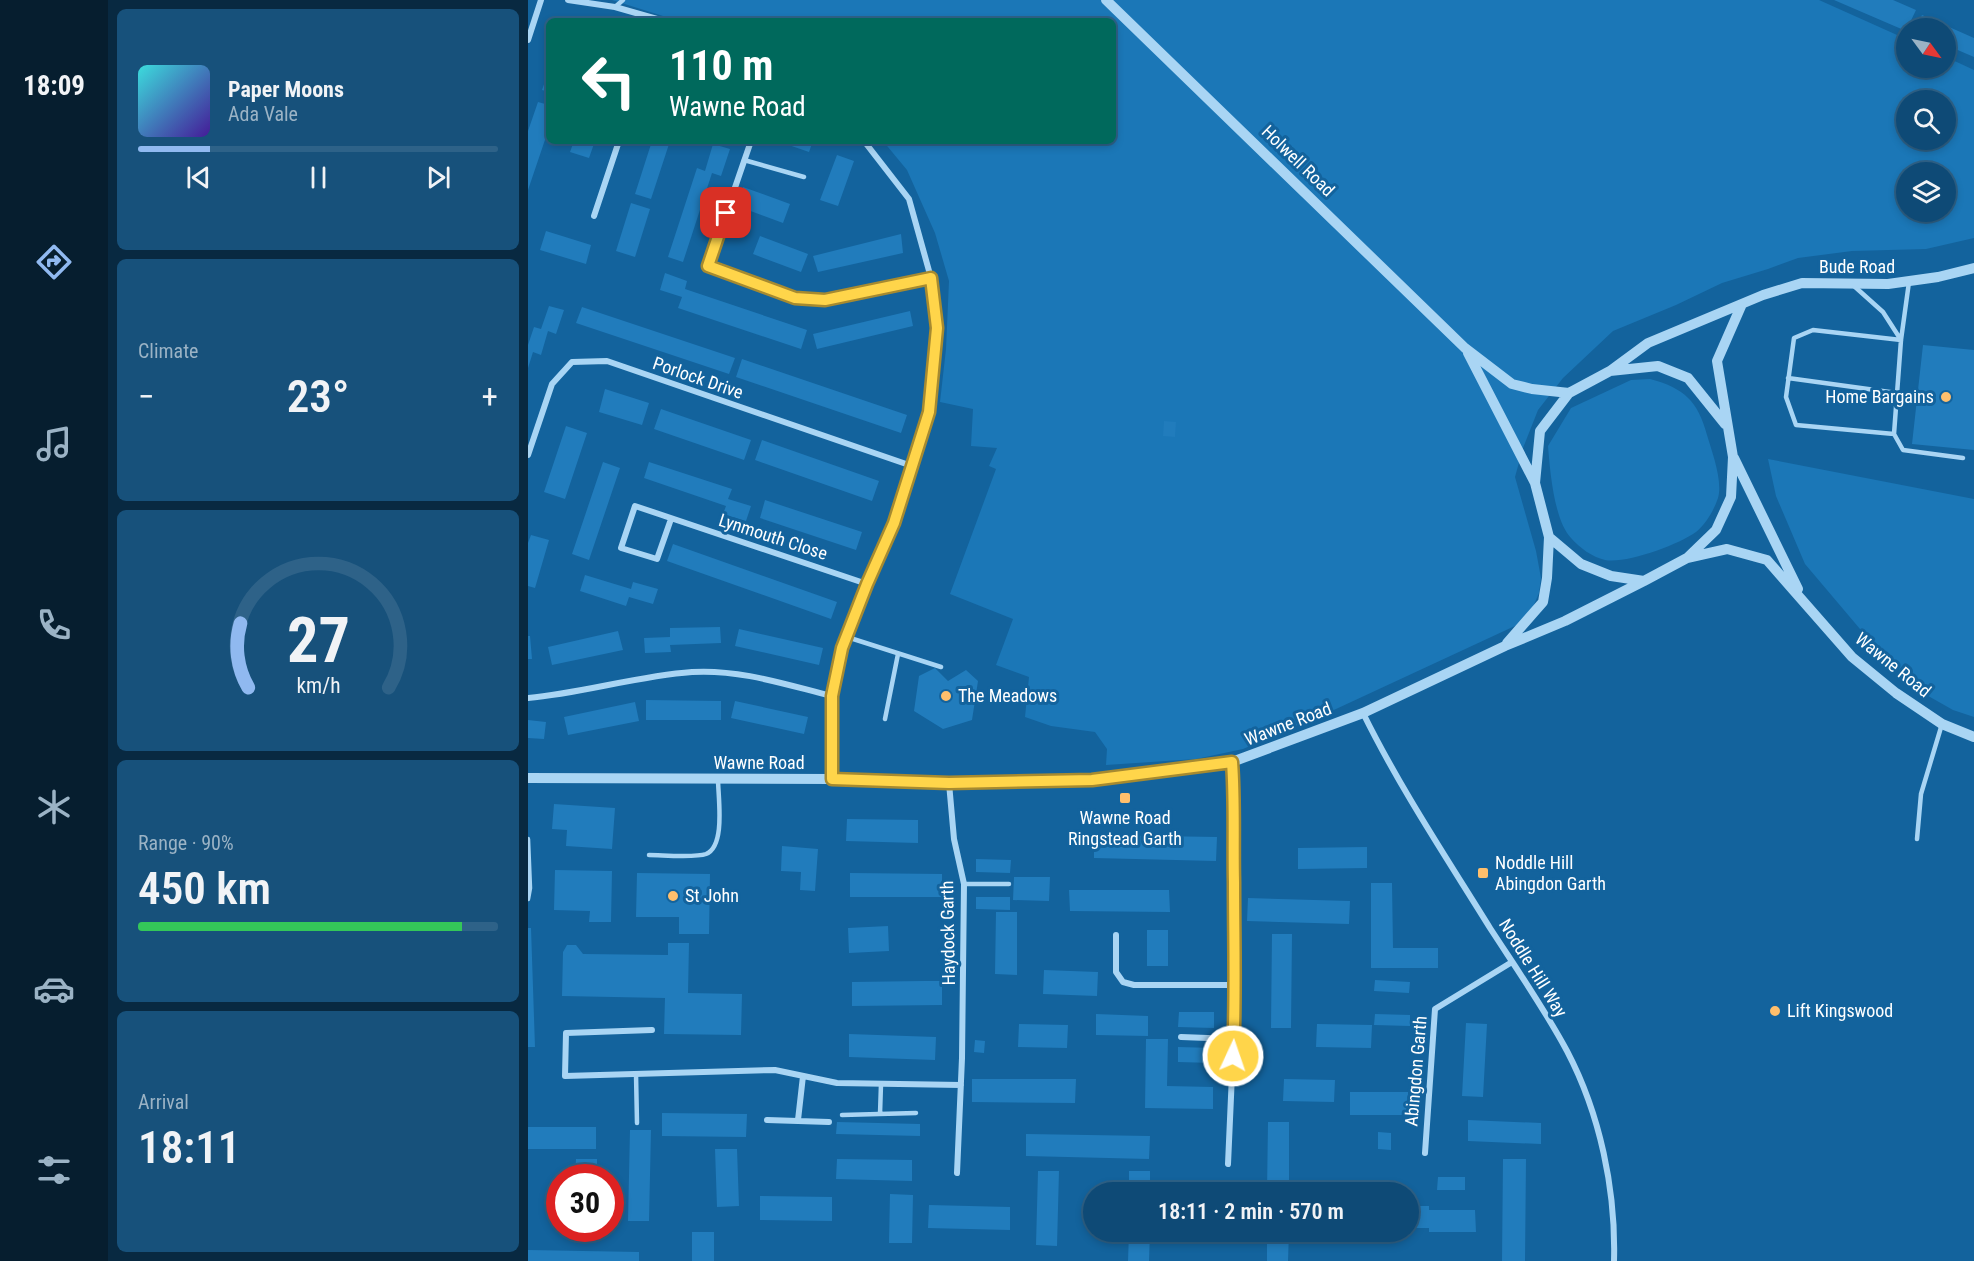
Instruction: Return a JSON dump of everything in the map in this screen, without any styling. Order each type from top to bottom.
[{"type":"street","points":[[528,40],[541,0]]},
{"type":"street","points":[[568,0],[615,7],[654,18]]},
{"type":"street","name":"Holwell Road","points":[[1106,0],[1465,348],[1512,384],[1532,389],[1569,393]]},
{"type":"street","points":[[594,216],[618,144]]},
{"type":"street","points":[[750,144],[708,266],[795,298],[805,299],[825,300],[931,278]]},
{"type":"street","points":[[832,779],[832,696],[842,648],[894,523],[929,412],[937,328],[931,278],[909,199],[866,144]]},
{"type":"street","name":"Bude Road","points":[[1610,371],[1648,344],[1742,304],[1802,283],[1888,284],[1909,282],[1974,268]]},
{"type":"street","points":[[1727,426],[1688,378],[1658,366],[1610,371],[1569,393],[1540,431],[1535,483],[1549,537],[1581,564],[1611,576],[1644,581],[1687,558],[1716,530],[1731,497],[1733,457],[1717,361],[1742,304]]},
{"type":"street","name":"Holwell Road","points":[[1465,348],[1535,483]]},
{"type":"street","name":"Porlock Drive","points":[[528,455],[552,384],[572,362],[607,361],[912,466]]},
{"type":"street","name":"Wawne Road","points":[[1733,457],[1804,602]]},
{"type":"street","name":"Lynmouth Close","points":[[670,519],[657,559],[621,548],[635,506],[867,584]]},
{"type":"street","name":"Wawne Road","points":[[1505,646],[1543,602],[1549,537]]},
{"type":"street","name":"Wawne Road","points":[[1687,558],[1727,549],[1767,560],[1852,657],[1896,693],[1942,724],[1974,737]]},
{"type":"street","name":"Wawne Road","points":[[528,778],[832,779],[949,783],[1051,781],[1092,780],[1232,762],[1363,713],[1505,646],[1565,621],[1644,581]]},
{"type":"street","points":[[528,698],[624,681],[694,672],[741,674],[832,696]]},
{"type":"street","name":"Noddle Hill Way","points":[[1363,713],[1387,761],[1568,1052],[1589,1100],[1606,1164],[1615,1229],[1614,1261]]},
{"type":"street","points":[[1228,1164],[1236,985],[1235,805],[1232,762]]},
{"type":"street","name":"Haydock Garth","points":[[949,783],[954,839],[964,884],[961,1085],[957,1173]]},
{"type":"street","points":[[1116,935],[1116,972],[1123,982],[1134,985],[1236,985]]},
{"type":"street","name":"Abingdon Garth","points":[[1425,1153],[1435,1009],[1512,962]]},
{"type":"street","points":[[652,1030],[566,1033],[565,1076],[775,1070],[837,1083],[961,1085]]},
{"type":"street","points":[[1180,1037],[1234,1039]]},
{"type":"street","points":[[798,1120],[803,1076]]},
{"type":"street","points":[[767,1120],[829,1122]]},
{"type":"lane","points":[[615,7],[623,0]]},
{"type":"lane","points":[[744,160],[804,177]]},
{"type":"lane","points":[[1909,282],[1901,340],[1894,434],[1904,450],[1963,458]]},
{"type":"lane","points":[[1852,284],[1882,312],[1901,340]]},
{"type":"lane","points":[[1894,434],[1796,424],[1786,397],[1794,338],[1813,330],[1901,340]]},
{"type":"lane","points":[[1788,378],[1897,393]]},
{"type":"lane","points":[[847,637],[941,667]]},
{"type":"lane","points":[[885,719],[898,654]]},
{"type":"lane","points":[[1917,839],[1921,794],[1942,724]]},
{"type":"lane","points":[[649,855],[697,855],[706,854],[713,849],[719,834],[718,779]]},
{"type":"lane","points":[[528,839],[530,888],[528,899]]},
{"type":"lane","points":[[964,884],[1009,884]]},
{"type":"lane","points":[[636,1074],[637,1123]]},
{"type":"lane","points":[[880,1114],[881,1084]]},
{"type":"lane","points":[[842,1115],[916,1113]]},
{"type":"shaded area","points":[[612,0],[1819,0],[1896,35],[1896,78],[1956,78],[1956,62],[1974,70],[1974,238],[1926,249],[1852,251],[1798,258],[1722,283],[1613,331],[1563,378],[1538,410],[1523,448],[1515,477],[1536,551],[1541,578],[1539,593],[1533,607],[1517,625],[1336,709],[1243,749],[1196,759],[1106,765],[1107,749],[1095,732],[1051,726],[1025,717],[1029,677],[996,665],[1013,619],[950,594],[996,469],[989,466],[997,448],[971,446],[973,409],[940,402],[946,349],[949,281],[935,233],[907,170],[885,144],[1116,144],[1116,18],[669,18]]},
{"type":"shaded area","points":[[1650,379],[1681,392],[1699,413],[1716,466],[1719,483],[1718,498],[1712,512],[1700,529],[1688,537],[1665,548],[1638,556],[1605,560],[1582,549],[1565,530],[1554,495],[1548,446],[1571,408],[1631,380]]},
{"type":"shaded area","points":[[1768,459],[1974,499],[1974,717],[1953,710],[1923,693],[1871,642],[1805,564],[1776,496]]},
{"type":"building","points":[[1834,0],[1893,0],[1916,10],[1912,18],[1896,18],[1896,27]]},
{"type":"building","points":[[1956,30],[1974,38],[1974,57],[1956,49]]},
{"type":"building","points":[[546,79],[546,91],[542,90]]},
{"type":"building","points":[[538,102],[546,104],[546,137],[528,190],[528,131]]},
{"type":"building","points":[[573,144],[594,144],[589,158],[570,152]]},
{"type":"building","points":[[651,144],[669,144],[651,199],[635,194]]},
{"type":"building","points":[[713,144],[730,149],[721,176],[712,173],[683,262],[668,257],[697,168],[705,171]]},
{"type":"building","points":[[786,144],[812,144],[809,152]]},
{"type":"building","points":[[837,155],[854,161],[838,206],[820,200]]},
{"type":"building","points":[[743,187],[790,204],[783,223],[737,206]]},
{"type":"building","points":[[631,203],[650,209],[635,257],[616,251]]},
{"type":"building","points":[[546,231],[591,245],[586,264],[540,250]]},
{"type":"building","points":[[901,234],[903,253],[818,272],[813,256]]},
{"type":"building","points":[[760,236],[808,254],[801,272],[753,254]]},
{"type":"building","points":[[665,273],[687,281],[685,289],[807,330],[801,349],[678,308],[682,297],[660,290]]},
{"type":"building","points":[[549,306],[564,310],[556,334],[548,331],[541,355],[533,352],[528,368],[528,345],[534,327],[541,329]]},
{"type":"building","points":[[582,307],[735,358],[729,374],[576,323]]},
{"type":"building","points":[[910,311],[913,326],[817,349],[813,334]]},
{"type":"building","name":"Home Bargains","points":[[1923,345],[1974,350],[1974,450],[1912,444]]},
{"type":"building","points":[[742,359],[907,415],[901,433],[736,377]]},
{"type":"building","points":[[605,389],[649,403],[642,425],[599,412]]},
{"type":"building","points":[[661,409],[751,440],[744,460],[654,429]]},
{"type":"building","points":[[1164,421],[1176,422],[1175,437],[1163,436]]},
{"type":"building","points":[[566,426],[587,433],[565,499],[544,492]]},
{"type":"building","points":[[762,440],[879,481],[872,501],[755,460]]},
{"type":"building","points":[[603,462],[620,468],[589,560],[572,554]]},
{"type":"building","points":[[649,462],[732,489],[728,499],[751,506],[746,521],[723,514],[726,506],[644,478]]},
{"type":"building","points":[[765,500],[862,532],[856,550],[760,518]]},
{"type":"building","points":[[531,535],[549,540],[535,588],[528,586],[528,543]]},
{"type":"building","points":[[673,544],[837,602],[831,619],[667,561]]},
{"type":"building","points":[[585,575],[631,589],[633,582],[658,589],[653,604],[629,597],[626,606],[580,591]]},
{"type":"building","points":[[720,627],[721,643],[670,645],[671,652],[645,653],[644,638],[670,637],[670,628]]},
{"type":"building","points":[[739,629],[823,648],[819,665],[735,646]]},
{"type":"building","points":[[618,631],[623,650],[552,665],[548,647]]},
{"type":"building","points":[[528,636],[530,636],[532,659],[528,659]]},
{"type":"building","name":"The Meadows","points":[[935,668],[948,681],[966,670],[978,681],[972,720],[943,729],[914,711],[919,676]]},
{"type":"building","points":[[646,700],[721,701],[721,720],[646,720]]},
{"type":"building","points":[[735,701],[808,717],[804,734],[731,718]]},
{"type":"building","points":[[635,702],[639,721],[568,735],[564,717]]},
{"type":"building","points":[[528,720],[546,722],[544,739],[528,738]]},
{"type":"building","points":[[554,804],[615,808],[612,849],[566,846],[567,830],[552,829]]},
{"type":"building","points":[[847,819],[918,820],[918,843],[846,841]]},
{"type":"building","points":[[1094,835],[1217,837],[1216,861],[1094,858]]},
{"type":"building","points":[[782,846],[818,849],[815,891],[800,890],[801,872],[781,871]]},
{"type":"building","points":[[1367,847],[1367,868],[1298,869],[1298,848]]},
{"type":"building","points":[[976,859],[1011,860],[1010,873],[976,872]]},
{"type":"building","points":[[555,870],[612,871],[611,922],[589,922],[590,911],[554,910]]},
{"type":"building","name":"St John","points":[[637,873],[710,874],[709,934],[679,934],[679,917],[636,917]]},
{"type":"building","points":[[850,873],[942,874],[942,897],[850,897]]},
{"type":"building","points":[[1014,877],[1050,877],[1049,901],[1013,900]]},
{"type":"building","points":[[1371,883],[1392,883],[1393,948],[1438,948],[1438,968],[1371,968]]},
{"type":"building","points":[[1069,890],[1169,890],[1170,912],[1070,911]]},
{"type":"building","points":[[976,897],[1010,897],[1010,910],[976,909]]},
{"type":"building","points":[[1248,898],[1350,901],[1349,924],[1247,921]]},
{"type":"building","points":[[996,912],[1017,912],[1017,975],[995,974]]},
{"type":"building","points":[[888,926],[889,951],[849,953],[848,928]]},
{"type":"building","points":[[528,928],[531,928],[535,1047],[528,1047]]},
{"type":"building","points":[[1147,930],[1168,930],[1168,966],[1147,966]]},
{"type":"building","points":[[1272,934],[1292,934],[1291,1028],[1271,1028]]},
{"type":"building","points":[[668,943],[689,943],[688,993],[742,994],[741,1035],[664,1034],[665,998],[562,996],[563,952],[567,945],[576,945],[583,954],[668,955]]},
{"type":"building","points":[[1044,970],[1098,972],[1097,996],[1043,994]]},
{"type":"building","points":[[1375,980],[1410,982],[1409,993],[1374,991]]},
{"type":"building","points":[[942,981],[942,1005],[852,1006],[852,982]]},
{"type":"building","points":[[1179,1012],[1214,1012],[1214,1028],[1178,1027]]},
{"type":"building","points":[[1096,1014],[1148,1016],[1148,1036],[1096,1035]]},
{"type":"building","points":[[1375,1014],[1410,1015],[1410,1026],[1374,1025]]},
{"type":"building","points":[[1466,1023],[1487,1024],[1483,1097],[1462,1096]]},
{"type":"building","points":[[1019,1024],[1068,1025],[1067,1048],[1018,1047]]},
{"type":"building","points":[[1317,1024],[1372,1025],[1371,1048],[1316,1047]]},
{"type":"building","points":[[849,1034],[936,1037],[935,1060],[849,1057]]},
{"type":"building","points":[[1146,1039],[1168,1039],[1167,1086],[1213,1087],[1213,1109],[1145,1108]]},
{"type":"building","points":[[975,1040],[985,1041],[984,1053],[974,1052]]},
{"type":"building","points":[[1178,1047],[1214,1048],[1213,1063],[1178,1062]]},
{"type":"building","points":[[972,1079],[1076,1079],[1075,1103],[972,1102]]},
{"type":"building","points":[[1284,1079],[1335,1080],[1334,1102],[1283,1101]]},
{"type":"building","points":[[1350,1092],[1408,1092],[1408,1115],[1350,1115]]},
{"type":"building","points":[[662,1113],[747,1114],[746,1137],[662,1136]]},
{"type":"building","points":[[1468,1120],[1541,1123],[1541,1144],[1468,1141]]},
{"type":"building","points":[[837,1122],[920,1124],[920,1136],[836,1134]]},
{"type":"building","points":[[1268,1122],[1289,1122],[1289,1182],[1267,1182]]},
{"type":"building","points":[[528,1127],[596,1127],[596,1149],[528,1149]]},
{"type":"building","points":[[630,1130],[651,1130],[649,1221],[628,1221]]},
{"type":"building","points":[[1378,1132],[1391,1133],[1391,1150],[1378,1149]]},
{"type":"building","points":[[1026,1134],[1150,1136],[1149,1159],[1026,1156]]},
{"type":"building","points":[[715,1149],[737,1149],[739,1206],[717,1207]]},
{"type":"building","points":[[576,1159],[597,1159],[597,1164],[576,1164]]},
{"type":"building","points":[[837,1159],[912,1160],[912,1181],[836,1179]]},
{"type":"building","points":[[1503,1159],[1526,1159],[1525,1261],[1502,1261]]},
{"type":"building","points":[[1038,1171],[1059,1171],[1057,1246],[1036,1245]]},
{"type":"building","points":[[1129,1171],[1150,1171],[1150,1182],[1129,1182]]},
{"type":"building","points":[[1438,1177],[1465,1177],[1465,1190],[1437,1190]]},
{"type":"building","points":[[890,1194],[913,1195],[912,1243],[889,1243]]},
{"type":"building","points":[[760,1196],[832,1197],[832,1221],[760,1220]]},
{"type":"building","points":[[929,1205],[1010,1207],[1010,1230],[928,1228]]},
{"type":"building","points":[[1419,1206],[1429,1206],[1429,1210],[1475,1210],[1476,1232],[1429,1232],[1429,1228],[1419,1228]]},
{"type":"building","points":[[692,1232],[714,1232],[714,1261],[692,1261]]},
{"type":"building","points":[[1129,1242],[1150,1242],[1149,1261],[1128,1261]]},
{"type":"building","points":[[1267,1242],[1289,1242],[1288,1261],[1267,1261]]},
{"type":"building","points":[[528,1250],[639,1252],[639,1261],[528,1261]]},
{"type":"place","name":"Home Bargains","points":[[1946,397]]},
{"type":"place","name":"The Meadows","points":[[946,696]]},
{"type":"place","name":"Wawne Road Ringstead Garth","points":[[1125,798]]},
{"type":"place","name":"Noddle Hill Abingdon Garth","points":[[1483,873]]},
{"type":"place","name":"St John","points":[[673,896]]},
{"type":"place","name":"Lift Kingswood","points":[[1775,1011]]},
{"type":"route","points":[[726,213],[708,266],[795,298],[825,300],[931,278],[937,328],[929,412],[894,523],[842,648],[832,696],[832,779],[949,783],[1092,780],[1232,762],[1235,805],[1236,985],[1233,1056]]}]
